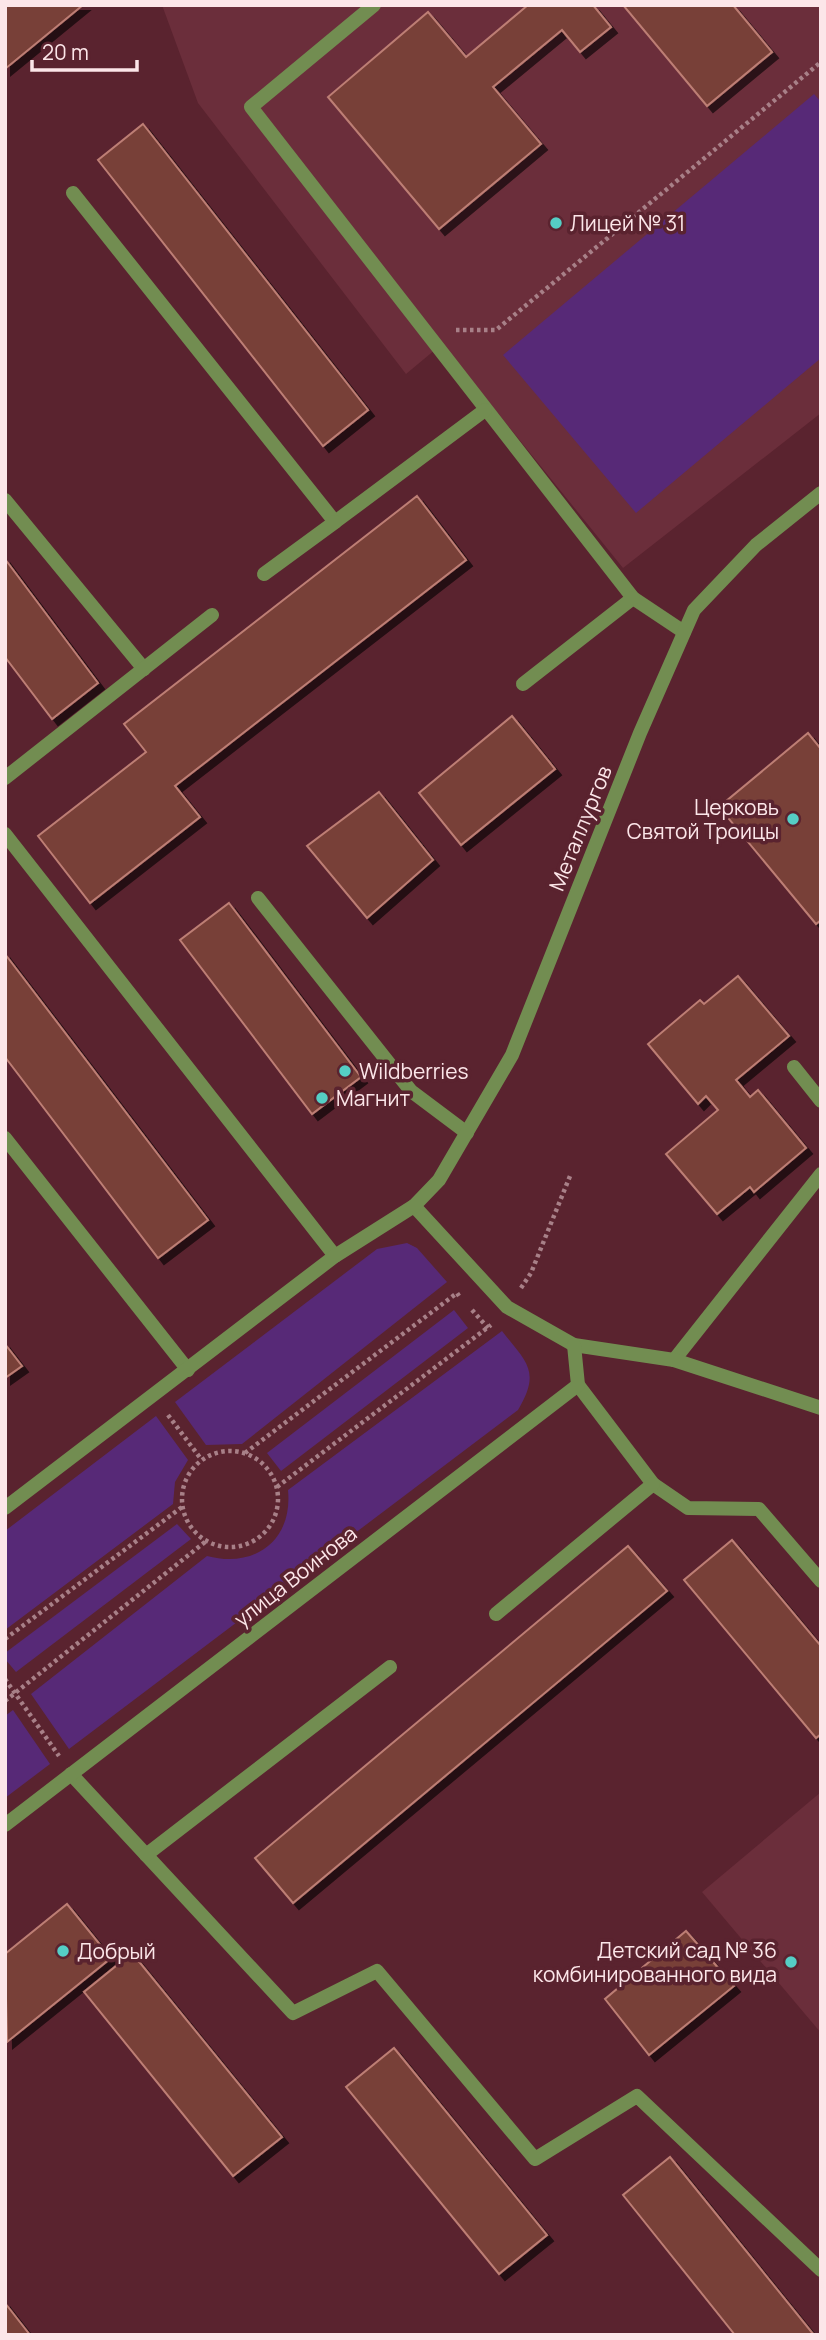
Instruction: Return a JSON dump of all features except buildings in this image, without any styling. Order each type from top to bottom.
[{"type":"street","points":[[374,5],[251,107],[633,598],[684,632]]},
{"type":"street","points":[[73,192],[335,522]]},
{"type":"street","points":[[264,574],[485,410]]},
{"type":"street","name":"Металлургов","points":[[414,1206],[439,1180],[512,1055],[640,733],[694,610],[756,545],[821,493]]},
{"type":"street","points":[[5,500],[144,669]]},
{"type":"street","points":[[523,684],[633,598]]},
{"type":"street","points":[[5,778],[212,615]]},
{"type":"street","points":[[5,834],[335,1256]]},
{"type":"street","points":[[258,898],[411,1091],[467,1133]]},
{"type":"street","points":[[794,1067],[821,1101]]},
{"type":"street","points":[[5,1138],[188,1370]]},
{"type":"street","points":[[674,1360],[821,1174]]},
{"type":"street","points":[[5,1508],[335,1256],[414,1206],[507,1307],[574,1345],[674,1360],[821,1408]]},
{"type":"street","points":[[574,1345],[578,1385],[653,1484],[688,1508],[759,1509],[821,1581]]},
{"type":"street","name":"улица Воинова","points":[[5,1825],[578,1385]]},
{"type":"street","points":[[496,1614],[653,1484]]},
{"type":"street","points":[[146,1855],[390,1667]]},
{"type":"street","points":[[71,1774],[293,2013],[377,1971],[535,2159],[637,2096],[821,2270]]},
{"type":"path","points":[[433,343],[454,330],[496,330],[821,62]]},
{"type":"path","points":[[277,1487],[488,1328],[531,1273],[570,1176]]},
{"type":"path","points":[[245,1453],[457,1293]]},
{"type":"path","points":[[154,1395],[201,1459]]},
{"type":"path","points":[[228,1451],[245,1453],[259,1460],[270,1472],[277,1487],[279,1503],[275,1519],[266,1533],[237,1548],[221,1548],[205,1542],[190,1527],[182,1507],[182,1490],[188,1475],[201,1459],[228,1451]]},
{"type":"path","points":[[5,1639],[182,1507]]},
{"type":"path","points":[[5,1701],[205,1542]]},
{"type":"path","points":[[5,1679],[71,1774]]},
{"type":"shaded area","name":"Лицей № 31","points":[[162,5],[821,5],[821,413],[623,568],[442,344],[406,374],[198,103]]},
{"type":"shaded area","points":[[814,94],[821,102],[821,358],[636,513],[503,355]]},
{"type":"shaded area","points":[[407,1243],[417,1248],[447,1282],[242,1444],[206,1445],[175,1402],[377,1249]]},
{"type":"shaded area","points":[[454,1310],[468,1328],[281,1471],[267,1453]]},
{"type":"shaded area","points":[[502,1331],[524,1360],[530,1376],[529,1386],[518,1410],[69,1749],[31,1694],[207,1556],[241,1558],[267,1547],[284,1523],[288,1508],[288,1490]]},
{"type":"shaded area","points":[[156,1416],[188,1460],[175,1482],[173,1504],[5,1630],[5,1531]]},
{"type":"shaded area","points":[[177,1524],[191,1539],[16,1672],[5,1659],[5,1653]]},
{"type":"shaded area","points":[[13,1710],[50,1764],[5,1798],[5,1716]]},
{"type":"shaded area","name":"Детский сад № 36 комбинированного вида","points":[[821,1792],[821,2033],[702,1892]]},
{"type":"place","name":"Лицей № 31","points":[[556,223]]},
{"type":"place","name":"Церковь Святой Троицы","points":[[793,819]]},
{"type":"place","name":"Wildberries","points":[[345,1071]]},
{"type":"place","name":"Магнит","points":[[322,1098]]},
{"type":"place","name":"Добрый","points":[[63,1951]]},
{"type":"place","name":"Детский сад № 36 комбинированного вида","points":[[791,1962]]}]
